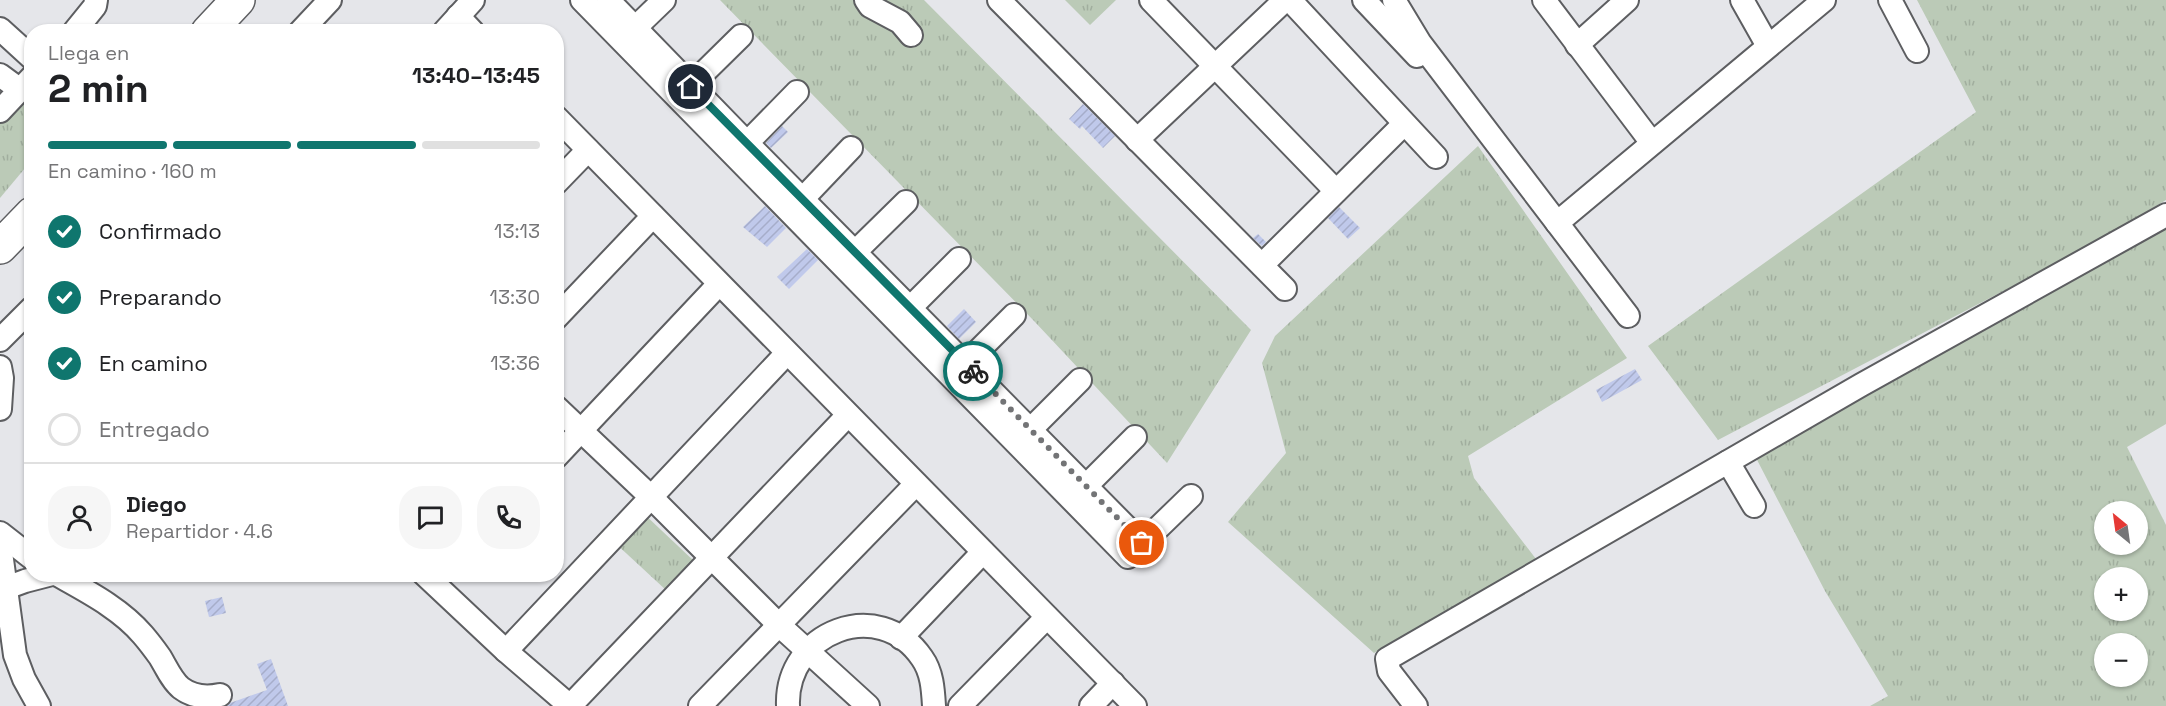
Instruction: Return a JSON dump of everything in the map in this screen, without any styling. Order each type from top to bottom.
[{"type":"highway","points":[[216,24],[238,0]]},
{"type":"highway","points":[[0,247],[24,222]]},
{"type":"street","points":[[80,24],[96,0]]},
{"type":"street","points":[[308,24],[330,0]]},
{"type":"street","points":[[582,0],[684,93],[1135,550]]},
{"type":"street","points":[[608,0],[635,28],[684,93],[747,143],[796,206],[855,252],[1086,486],[1135,550]]},
{"type":"street","points":[[635,28],[664,0]]},
{"type":"street","points":[[866,0],[870,6],[900,22],[911,35]]},
{"type":"street","points":[[1151,0],[1336,191]]},
{"type":"street","points":[[1137,140],[1285,0]]},
{"type":"street","points":[[1290,0],[1436,157]]},
{"type":"street","points":[[1364,0],[1484,128]]},
{"type":"street","points":[[1394,0],[1420,43],[1628,316]]},
{"type":"street","points":[[1544,0],[1652,144]]},
{"type":"street","points":[[1577,45],[1627,0]]},
{"type":"street","points":[[1742,0],[1768,46]]},
{"type":"street","points":[[1557,223],[1824,0]]},
{"type":"street","points":[[1890,0],[1917,51]]},
{"type":"street","points":[[1004,2],[1285,289]]},
{"type":"street","points":[[0,29],[24,51]]},
{"type":"street","points":[[684,93],[741,36]]},
{"type":"street","points":[[0,75],[17,85],[0,111]]},
{"type":"street","points":[[747,143],[798,92]]},
{"type":"street","points":[[1262,265],[1404,124]]},
{"type":"street","points":[[564,125],[1135,706]]},
{"type":"street","points":[[796,206],[851,148]]},
{"type":"street","points":[[564,175],[588,150]]},
{"type":"street","points":[[855,252],[906,202]]},
{"type":"street","points":[[1416,706],[1389,671],[1387,659],[1872,379],[2166,214]]},
{"type":"street","points":[[564,310],[653,216]]},
{"type":"street","points":[[910,308],[959,259]]},
{"type":"street","points":[[564,448],[719,284]]},
{"type":"street","points":[[965,364],[1014,315]]},
{"type":"street","points":[[0,340],[24,316]]},
{"type":"street","points":[[506,651],[787,353]]},
{"type":"street","points":[[0,368],[2,378],[0,409]]},
{"type":"street","points":[[1030,430],[1080,380]]},
{"type":"street","points":[[564,414],[651,497],[779,625],[868,706]]},
{"type":"street","points":[[439,582],[506,651],[570,706],[848,415]]},
{"type":"street","points":[[1086,486],[1135,437]]},
{"type":"street","points":[[1728,462],[1754,506]]},
{"type":"street","points":[[700,706],[916,484]]},
{"type":"street","points":[[1135,550],[1191,496]]},
{"type":"street","points":[[0,533],[24,552]]},
{"type":"street","points":[[0,545],[15,656],[24,679],[39,706]]},
{"type":"street","points":[[901,638],[983,552]]},
{"type":"street","points":[[6,588],[24,580]]},
{"type":"street","points":[[69,582],[90,593],[141,632],[178,686],[192,695],[210,697],[220,695]]},
{"type":"street","points":[[960,706],[1047,617]]},
{"type":"street","points":[[788,706],[790,681],[799,660],[815,642],[835,630],[857,626],[882,628],[901,638],[922,658],[933,681],[934,706]]},
{"type":"street","points":[[1091,706],[1113,683]]},
{"type":"green space","points":[[720,0],[924,0],[1251,330],[1167,463],[1035,322]]},
{"type":"green space","points":[[1065,0],[1116,0],[1090,25]]},
{"type":"green space","points":[[1917,0],[2166,0],[2166,200],[2095,243],[1718,440],[1648,346],[1976,112]]},
{"type":"green space","points":[[0,81],[24,104],[24,169],[0,198]]},
{"type":"green space","points":[[1478,146],[1627,358],[1468,456],[1474,478],[1536,559],[1374,653],[1228,522],[1286,453],[1262,363],[1275,336]]},
{"type":"green space","points":[[2166,225],[2166,424],[2127,447],[2166,525],[2166,706],[1870,706],[1888,696],[1825,591],[1755,456]]},
{"type":"green space","points":[[642,512],[695,562],[667,591],[614,542]]},
{"type":"building","points":[[1083,104],[1115,136],[1103,148],[1082,126],[1080,129],[1069,119]]},
{"type":"building","points":[[782,126],[788,132],[771,148],[766,143]]},
{"type":"building","points":[[765,206],[786,228],[767,247],[743,227]]},
{"type":"building","points":[[1339,207],[1360,228],[1348,239],[1328,218]]},
{"type":"building","points":[[1258,234],[1266,242],[1262,246],[1253,238]]},
{"type":"building","points":[[807,249],[818,260],[789,289],[777,277]]},
{"type":"building","points":[[964,309],[976,322],[959,339],[947,326]]},
{"type":"building","points":[[1635,369],[1642,380],[1602,402],[1596,390]]},
{"type":"building","points":[[222,597],[226,613],[209,617],[205,601]]},
{"type":"building","points":[[271,659],[288,706],[227,706],[267,690],[257,664]]},
{"type":"way so far","points":[[973,371],[1142,543]]},
{"type":"route","points":[[691,87],[973,371]]}]
